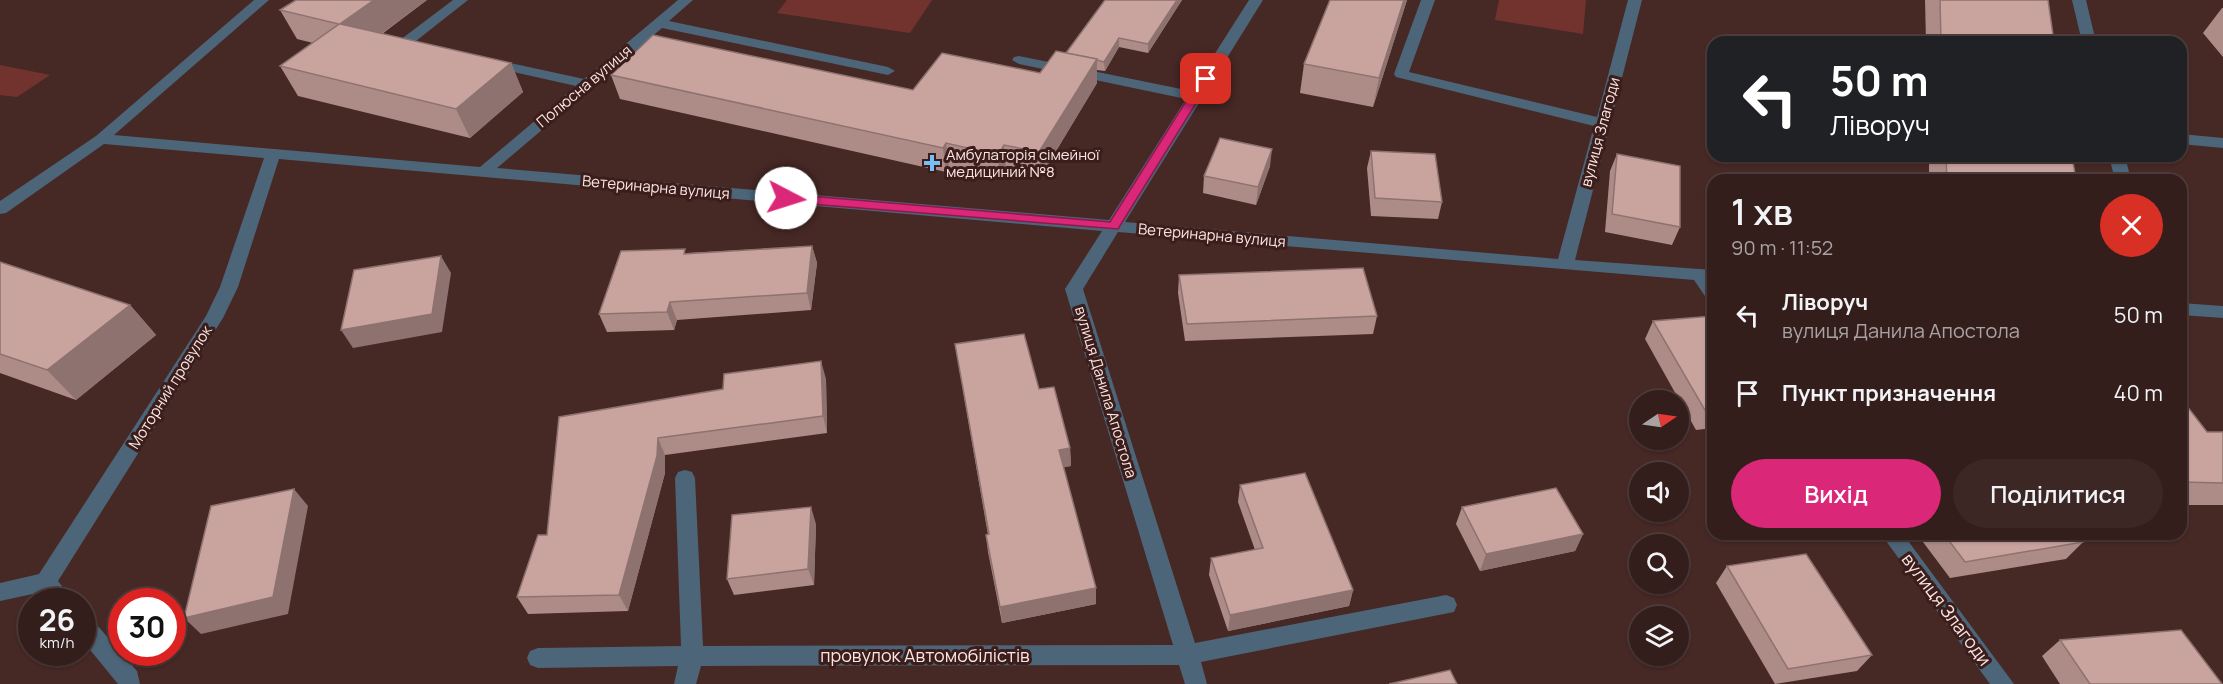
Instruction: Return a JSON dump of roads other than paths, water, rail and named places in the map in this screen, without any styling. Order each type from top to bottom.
[{"type":"street","points":[[0,209],[101,139],[262,0]]},
{"type":"street","points":[[439,50],[405,42],[461,0]]},
{"type":"street","name":"Полюсна вулиця","points":[[483,172],[686,0]]},
{"type":"street","name":"вулиця Данила Апостола","points":[[1196,684],[1074,289],[1256,0]]},
{"type":"street","points":[[1428,0],[1401,74],[1602,123]]},
{"type":"street","name":"вулиця Злагоди","points":[[1565,265],[1635,0]]},
{"type":"street","points":[[2079,0],[2088,36]]},
{"type":"street","points":[[659,22],[888,71]]},
{"type":"street","points":[[473,58],[586,84]]},
{"type":"street","points":[[1019,60],[1195,96]]},
{"type":"street","name":"Ветеринарна вулиця","points":[[101,139],[1565,265],[1705,275]]},
{"type":"street","points":[[2187,139],[2223,142]]},
{"type":"street","name":"Моторний провулок","points":[[46,582],[214,318],[230,287],[273,154]]},
{"type":"street","points":[[2187,309],[2223,312]]},
{"type":"street","points":[[685,478],[692,656],[685,684]]},
{"type":"street","name":"вулиця Злагоди","points":[[1895,540],[2003,684]]},
{"type":"street","points":[[0,592],[46,582],[51,588]]},
{"type":"street","name":"провулок Автомобілістів","points":[[538,658],[1187,655],[1446,606]]},
{"type":"street","points":[[96,640],[129,678],[129,684]]},
{"type":"place","name":"Амбулаторія сімейної медициний №8","points":[[932,163]]}]
